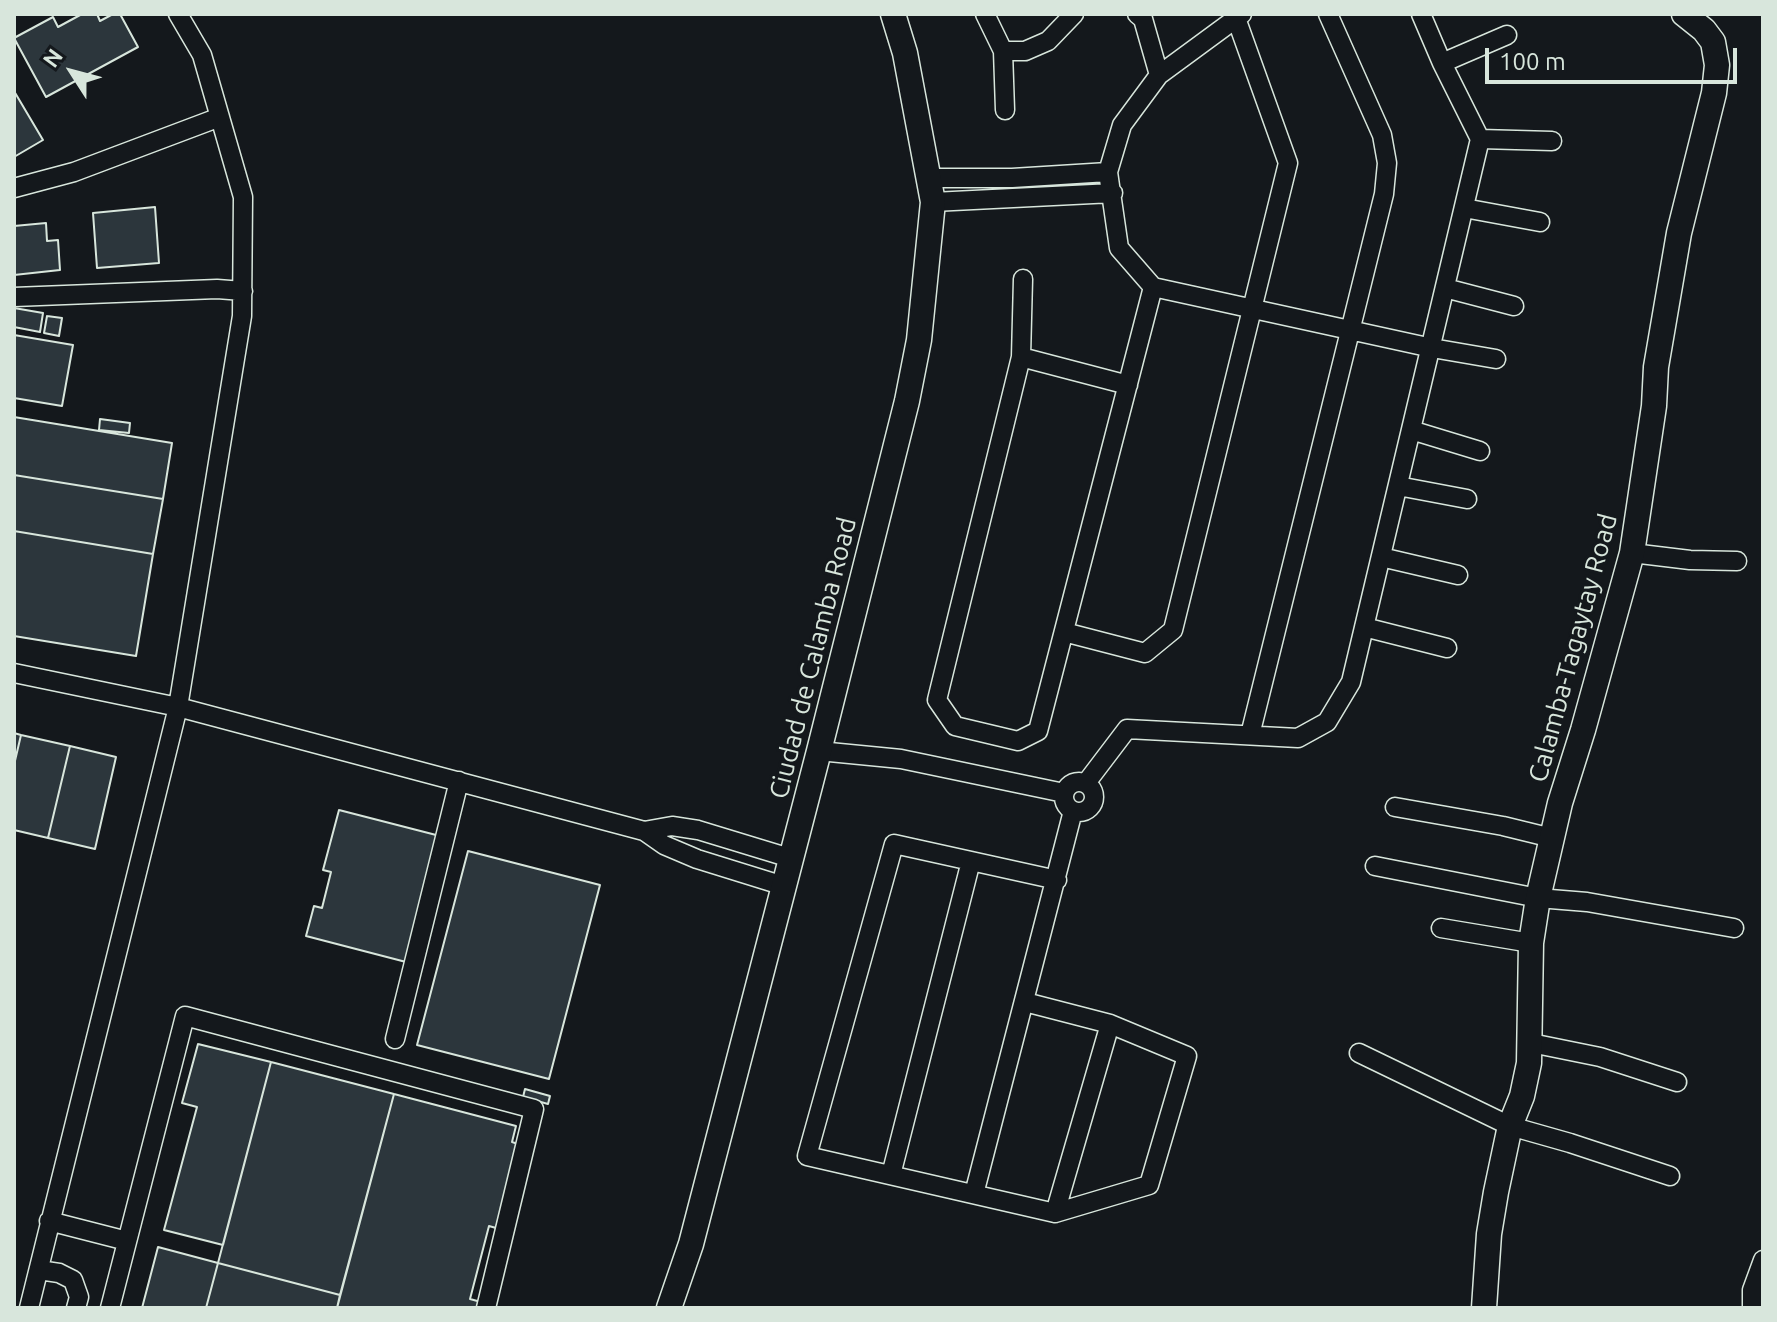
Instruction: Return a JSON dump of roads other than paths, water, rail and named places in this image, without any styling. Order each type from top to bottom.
[{"type":"main road","name":"Ciudad de Calamba Road","points":[[669,1308],[691,1244],[819,751],[907,401],[919,340],[931,190],[905,53],[893,14]]},
{"type":"main road","name":"Calamba-Tagaytay Road","points":[[1484,1308],[1489,1234],[1510,1126],[1522,1096],[1531,1043],[1531,943],[1538,898],[1632,553],[1647,459],[1656,367],[1679,233],[1714,93],[1717,65],[1713,42],[1684,14]]},
{"type":"street","points":[[29,1308],[178,707],[240,332],[243,197],[202,55],[178,14]]},
{"type":"street","points":[[985,14],[1003,51],[1005,110]]},
{"type":"street","points":[[1003,51],[1025,51],[1048,41],[1074,14]]},
{"type":"street","points":[[1137,14],[1143,19],[1159,75]]},
{"type":"street","points":[[1250,735],[1384,194],[1387,163],[1382,135],[1328,14]]},
{"type":"street","points":[[1086,783],[1127,729],[1298,738],[1327,722],[1351,682],[1480,139],[1421,14]]},
{"type":"street","points":[[1064,632],[1145,653],[1173,630],[1254,308],[1288,163],[1239,16],[1159,75],[1122,125],[1108,172],[1119,248],[1153,287],[1254,308],[1351,329],[1432,348],[1496,359]]},
{"type":"street","points":[[1442,63],[1507,35]]},
{"type":"street","points":[[14,188],[74,172],[220,117]]},
{"type":"street","points":[[1480,139],[1552,141]]},
{"type":"street","points":[[931,190],[1012,178],[1108,172]]},
{"type":"street","points":[[931,190],[1113,193]]},
{"type":"street","points":[[1464,208],[1540,222]]},
{"type":"street","points":[[1023,279],[1021,357],[937,700],[955,726],[1018,741],[1038,731],[1153,287]]},
{"type":"street","points":[[1445,288],[1514,306]]},
{"type":"street","points":[[14,297],[217,289],[243,291]]},
{"type":"street","points":[[1021,357],[1128,385]]},
{"type":"street","points":[[1411,430],[1480,451]]},
{"type":"street","points":[[1398,486],[1467,499]]},
{"type":"street","points":[[1632,553],[1690,560],[1737,561]]},
{"type":"street","points":[[1381,557],[1458,575]]},
{"type":"street","points":[[1364,627],[1447,648]]},
{"type":"street","points":[[14,673],[178,707],[644,831],[664,845],[697,859],[784,886]]},
{"type":"street","points":[[819,751],[901,759],[1069,802],[1080,812],[1092,806],[1095,793],[1086,783],[1073,783],[1069,802],[1057,880],[974,1194]]},
{"type":"street","points":[[395,1039],[459,781]]},
{"type":"street","points":[[1395,807],[1489,823],[1552,838]]},
{"type":"street","points":[[644,831],[672,826],[698,830],[790,858]]},
{"type":"street","points":[[1025,1002],[1110,1024],[1187,1056],[1149,1185],[1055,1213],[807,1156],[894,844],[1057,880]]},
{"type":"street","points":[[891,1175],[971,861]]},
{"type":"street","points":[[1375,866],[1538,898],[1587,902],[1734,928]]},
{"type":"street","points":[[1441,928],[1531,943]]},
{"type":"street","points":[[110,1308],[185,1016],[534,1109],[486,1308]]},
{"type":"street","points":[[1055,1213],[1110,1024]]},
{"type":"street","points":[[1531,1043],[1600,1057],[1677,1082]]},
{"type":"street","points":[[1359,1053],[1510,1126],[1670,1176]]},
{"type":"street","points":[[49,1221],[127,1241]]},
{"type":"street","points":[[1752,1308],[1752,1290],[1763,1260]]},
{"type":"street","points":[[39,1270],[59,1273],[73,1280],[79,1297],[76,1308]]}]
